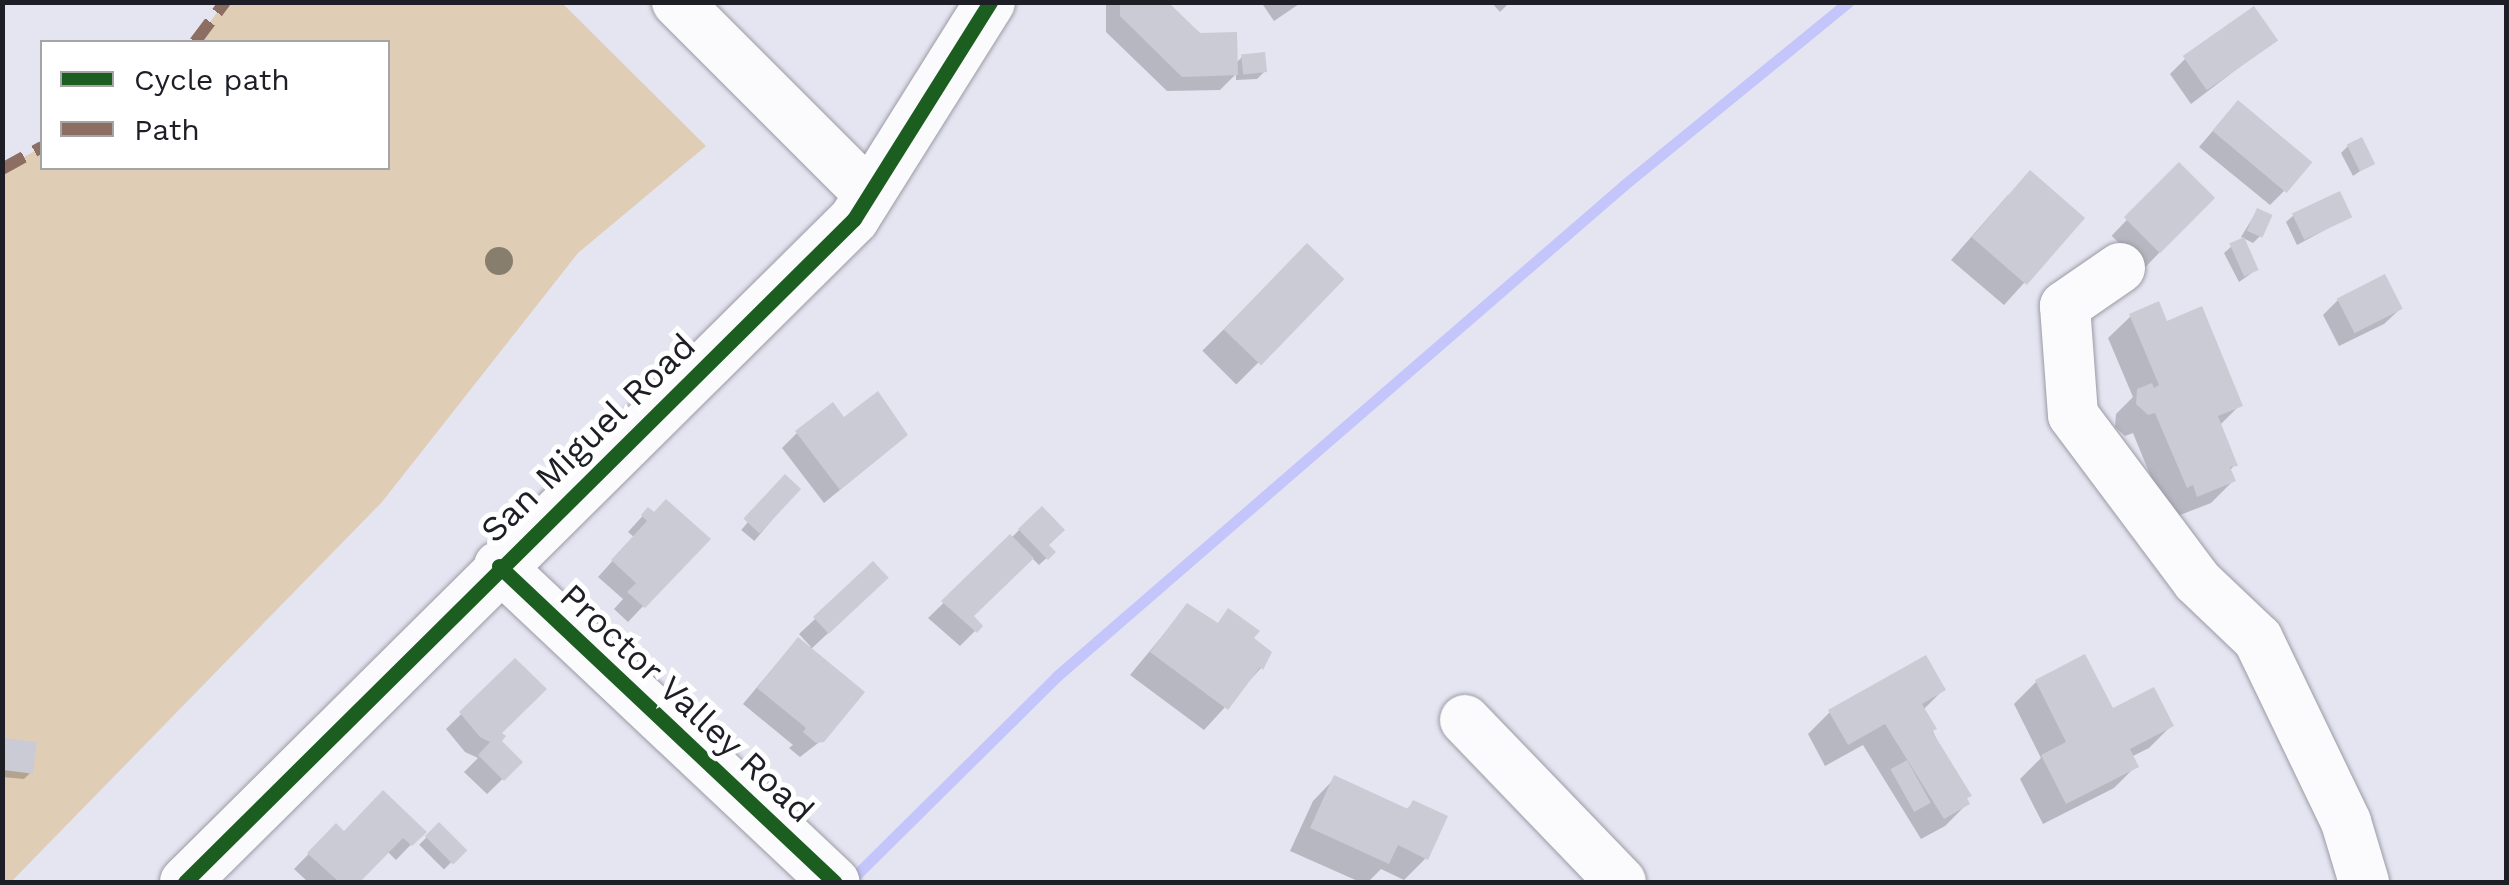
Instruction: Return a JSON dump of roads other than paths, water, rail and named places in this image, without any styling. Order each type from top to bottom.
[{"type":"street","points":[[677,2],[868,193]]},
{"type":"street","name":"San Miguel Road","points":[[185,882],[499,566],[854,219],[990,2]]},
{"type":"street","points":[[2120,268],[2064,306],[2072,415],[2197,582],[2258,639],[2346,822],[2364,882]]},
{"type":"street","name":"Proctor Valley Road","points":[[499,566],[834,882]]},
{"type":"street","points":[[1466,720],[1621,882]]},
{"type":"waterway","points":[[849,882],[1057,676],[1624,185],[1848,2]]}]
